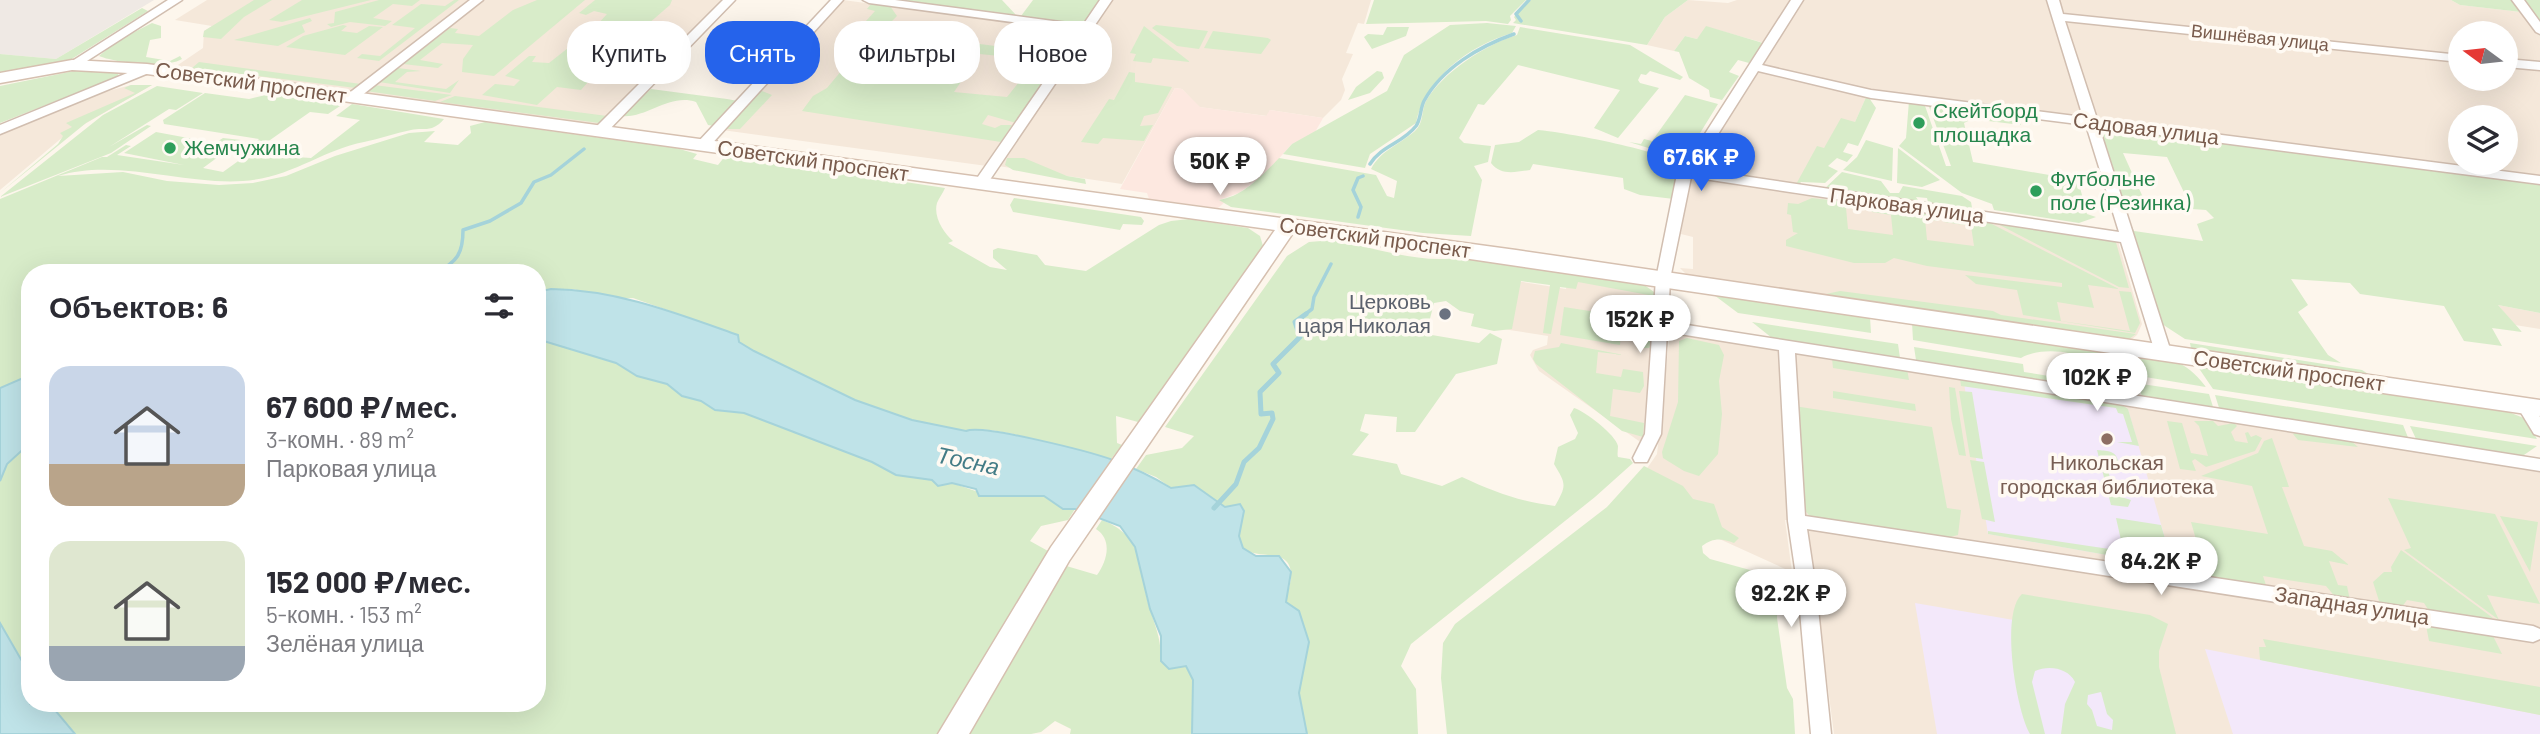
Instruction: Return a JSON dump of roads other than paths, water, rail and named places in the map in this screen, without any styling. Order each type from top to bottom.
[{"type":"main road","name":"Советский проспект","points":[[0,78],[72,65],[148,69],[1663,279],[2533,407]]},
{"type":"main road","points":[[953,734],[1060,554],[1287,227]]},
{"type":"street","points":[[72,65],[176,0]]},
{"type":"street","points":[[352,97],[477,0]]},
{"type":"street","points":[[600,131],[729,0]]},
{"type":"street","points":[[703,145],[837,0]]},
{"type":"street","points":[[869,0],[1027,21]]},
{"type":"street","points":[[1092,21],[1106,0]]},
{"type":"street","points":[[1641,458],[1653,434],[1663,279],[1686,172],[1797,0]]},
{"type":"street","points":[[2053,0],[2163,352]]},
{"type":"street","points":[[2518,0],[2540,30]]},
{"type":"street","name":"Вишнёвая улица","points":[[2059,17],[2448,57]]},
{"type":"street","points":[[2518,64],[2540,66]]},
{"type":"street","name":"Садовая улица","points":[[1755,67],[1871,94],[2540,180]]},
{"type":"street","points":[[0,130],[148,69]]},
{"type":"street","points":[[980,184],[1049,84]]},
{"type":"street","name":"Парковая улица","points":[[1686,172],[2127,238]]},
{"type":"street","points":[[1660,326],[2540,465]]},
{"type":"street","points":[[1787,346],[1797,521],[1807,589],[1821,734]]},
{"type":"street","points":[[2533,407],[2540,430]]},
{"type":"street","name":"Западная улица","points":[[1797,521],[2533,634]]},
{"type":"water","name":"Тосна","points":[[546,290],[576,290],[623,298],[738,335],[739,342],[754,351],[855,400],[912,420],[966,431],[993,431],[1061,445],[1113,460],[1171,488],[1194,485],[1225,507],[1240,504],[1244,511],[1239,536],[1243,548],[1256,556],[1279,556],[1291,572],[1286,602],[1299,611],[1309,642],[1299,693],[1307,734],[1192,734],[1193,680],[1186,666],[1169,669],[1161,661],[1161,636],[1150,609],[1135,547],[1120,526],[1075,509],[1063,509],[1044,496],[979,496],[976,489],[952,483],[938,486],[932,480],[896,475],[872,462],[744,413],[715,410],[701,401],[682,396],[667,384],[637,376],[616,363],[546,342]]},
{"type":"water","points":[[21,379],[21,451],[7,464],[0,481],[0,388]]},
{"type":"water","points":[[0,623],[21,659],[21,712],[57,712],[75,734],[0,734]]},
{"type":"waterway","points":[[1521,21],[1516,14],[1529,0]]},
{"type":"waterway","points":[[1370,164],[1380,153],[1411,132],[1419,120],[1424,101],[1451,68],[1475,52],[1514,34]]},
{"type":"waterway","points":[[451,264],[460,251],[463,230],[490,221],[521,203],[534,182],[551,175],[584,149]]},
{"type":"waterway","points":[[1358,217],[1361,207],[1353,190],[1358,178],[1363,176]]},
{"type":"waterway","points":[[1303,316],[1312,309],[1314,297],[1331,264]]},
{"type":"waterway","points":[[1214,508],[1236,484],[1244,462],[1259,448],[1273,419],[1272,413],[1261,414],[1260,392],[1279,373],[1273,364],[1300,337],[1295,322],[1306,314]]},
{"type":"place","name":"Скейтборд площадка","points":[[1919,123]]},
{"type":"place","name":"Жемчужина","points":[[170,148]]},
{"type":"place","name":"Футбольне поле (Резинка)","points":[[2036,191]]},
{"type":"place","name":"Церковь царя Николая","points":[[1445,314]]},
{"type":"place","name":"Никольская городская библиотека","points":[[2107,439]]}]
